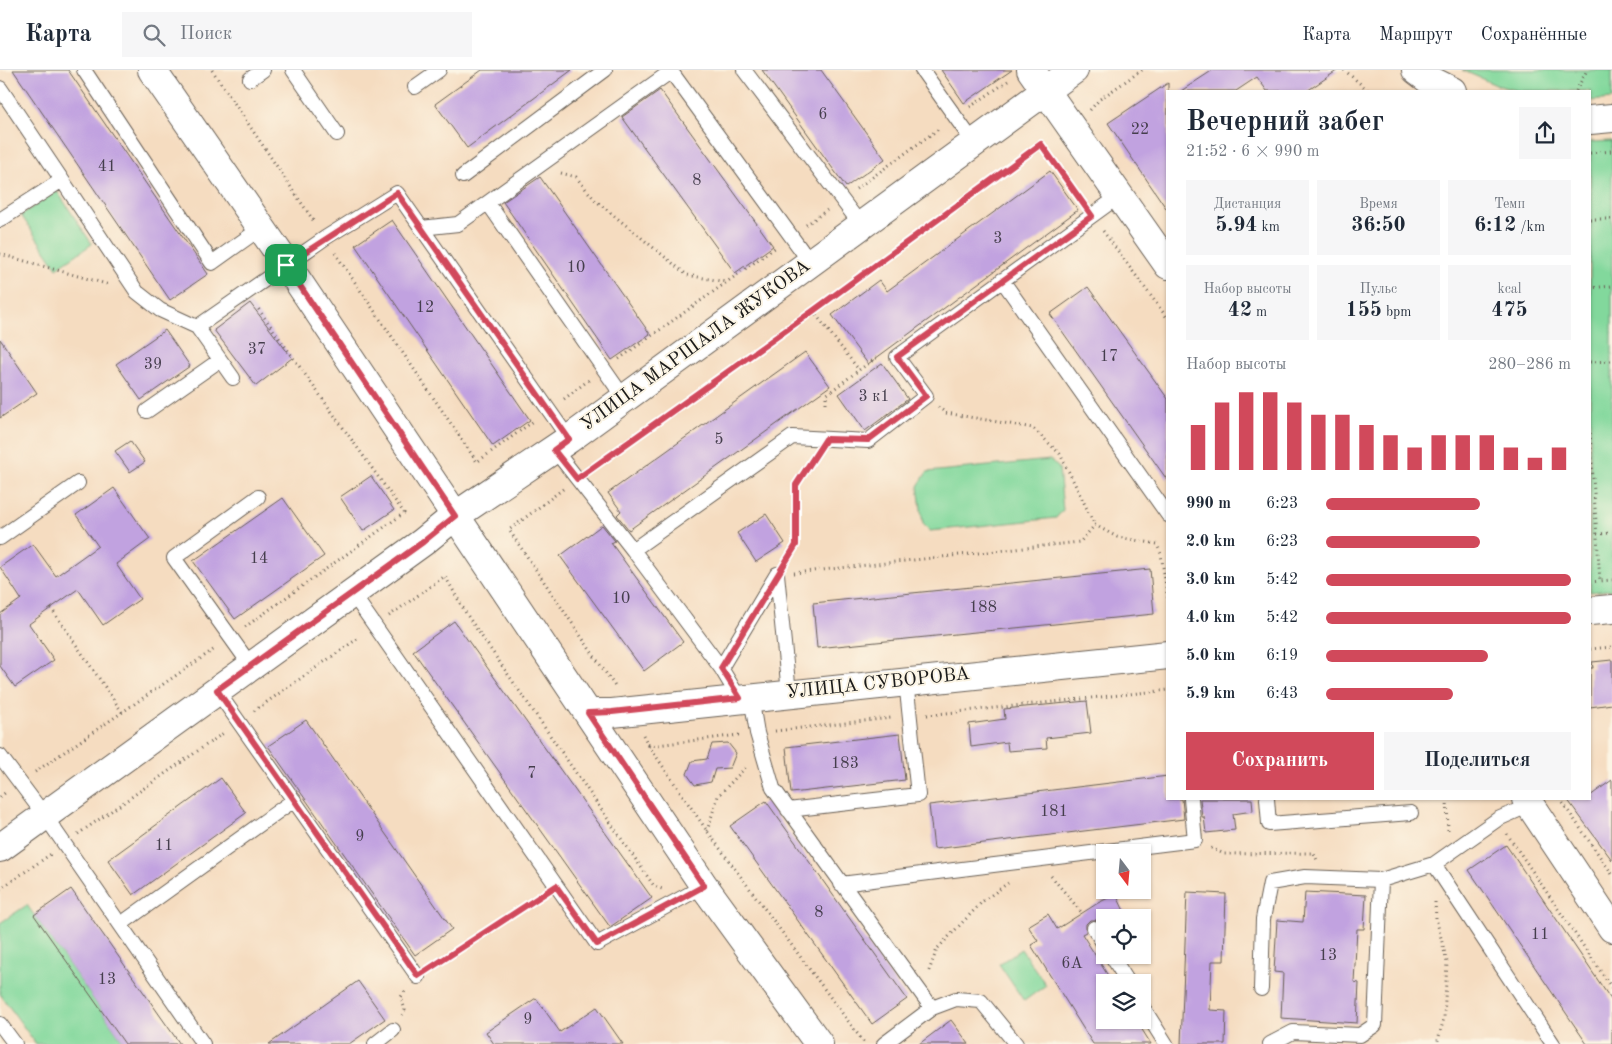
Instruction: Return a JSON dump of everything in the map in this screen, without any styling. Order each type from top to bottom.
[{"type":"street","points":[[152,70],[588,713],[693,891],[819,1044]]},
{"type":"street","name":"УЛИЦА МАРШАЛА ЖУКОВА","points":[[0,848],[352,594],[455,516],[562,444],[974,143],[1029,80],[1074,70]]},
{"type":"street","points":[[1416,70],[1428,79],[1450,90]]},
{"type":"street","points":[[1029,80],[1120,196],[1166,262]]},
{"type":"street","points":[[1591,120],[1612,118]]},
{"type":"street","points":[[1591,611],[1612,609]]},
{"type":"street","name":"УЛИЦА СУВОРОВА","points":[[588,713],[1166,655]]},
{"type":"street","points":[[1528,802],[1612,928]]},
{"type":"lane","points":[[84,70],[212,262],[260,228]]},
{"type":"lane","points":[[250,79],[263,70]]},
{"type":"lane","points":[[293,70],[337,134]]},
{"type":"lane","points":[[415,87],[439,70]]},
{"type":"lane","points":[[463,176],[604,70]]},
{"type":"lane","points":[[744,70],[860,225]]},
{"type":"lane","points":[[922,70],[974,143]]},
{"type":"lane","points":[[421,228],[458,224],[670,71],[810,262]]},
{"type":"lane","points":[[0,88],[137,292],[160,310],[197,327],[233,378]]},
{"type":"lane","points":[[0,220],[62,180]]},
{"type":"lane","points":[[197,327],[326,238],[397,193],[548,411],[577,479],[745,698],[773,788],[932,1008]]},
{"type":"lane","points":[[633,550],[792,437],[868,440],[926,396],[897,357],[1120,196]]},
{"type":"lane","points":[[488,203],[624,398]]},
{"type":"lane","points":[[1002,280],[1166,512]]},
{"type":"lane","points":[[147,412],[220,360]]},
{"type":"lane","points":[[0,538],[78,483]]},
{"type":"lane","points":[[251,666],[174,558],[258,497]]},
{"type":"lane","points":[[721,668],[777,574]]},
{"type":"lane","points":[[777,574],[789,693]]},
{"type":"lane","points":[[352,594],[597,944],[693,891]]},
{"type":"lane","points":[[788,810],[918,795],[906,681]]},
{"type":"lane","points":[[217,690],[418,976]]},
{"type":"lane","points":[[0,756],[45,816],[203,1044]]},
{"type":"lane","points":[[121,924],[294,800]]},
{"type":"lane","points":[[841,884],[1195,840],[1190,800]]},
{"type":"lane","points":[[1267,800],[1269,824],[1411,813]]},
{"type":"lane","points":[[1261,989],[1263,919],[1270,883],[1306,877],[1381,880],[1434,864],[1498,819],[1528,802]]},
{"type":"lane","points":[[1434,864],[1553,1044]]},
{"type":"lane","points":[[1270,1044],[1293,1032],[1360,1035],[1375,1025],[1381,880]]},
{"type":"lane","points":[[884,1044],[932,1008],[956,999],[981,1001],[1016,1044]]},
{"type":"lane","points":[[1151,1020],[1166,1044]]},
{"type":"lane","points":[[0,1024],[15,1044]]},
{"type":"lane","points":[[375,1044],[393,1030]]},
{"type":"path","points":[[212,70],[477,462],[955,116],[1029,80]]},
{"type":"path","points":[[1090,110],[1100,99],[1142,70]]},
{"type":"path","points":[[1344,70],[1368,90]]},
{"type":"path","points":[[1577,90],[1587,70]]},
{"type":"path","points":[[620,694],[509,530],[1041,144],[1166,316]]},
{"type":"path","points":[[1591,153],[1612,152]]},
{"type":"path","points":[[538,167],[576,177],[594,200],[687,275],[727,282]]},
{"type":"path","points":[[1591,219],[1612,219]]},
{"type":"path","points":[[0,254],[137,292]]},
{"type":"path","points":[[1591,288],[1612,286]]},
{"type":"path","points":[[0,796],[230,638],[404,513],[247,293]]},
{"type":"path","points":[[813,311],[859,370]]},
{"type":"path","points":[[826,403],[826,395],[877,356],[897,357]]},
{"type":"path","points":[[1591,362],[1612,361]]},
{"type":"path","points":[[926,396],[946,413],[1033,428],[1060,454],[1095,525],[1117,537],[1157,544],[1161,554],[1166,586]]},
{"type":"path","points":[[777,574],[796,545],[796,485],[826,439]]},
{"type":"path","points":[[1591,458],[1600,581]]},
{"type":"path","points":[[777,574],[818,572],[1080,542],[1095,525]]},
{"type":"path","points":[[1597,534],[1612,533]]},
{"type":"path","points":[[445,576],[468,615],[654,886],[693,891]]},
{"type":"path","points":[[1591,582],[1612,580]]},
{"type":"path","points":[[51,608],[122,712]]},
{"type":"path","points":[[1591,649],[1612,646]]},
{"type":"path","points":[[707,831],[718,796],[748,765],[757,733]]},
{"type":"path","points":[[1448,800],[1449,853]]},
{"type":"path","points":[[1561,800],[1612,874]]},
{"type":"path","points":[[1498,819],[1612,988]]},
{"type":"path","points":[[1195,840],[1224,854],[1314,854],[1327,878]]},
{"type":"path","points":[[920,993],[937,949],[983,901],[1038,860],[1094,928]]},
{"type":"path","points":[[1434,864],[1436,918],[1447,962],[1444,1018],[1437,1044]]},
{"type":"path","points":[[393,1030],[405,1010],[401,997],[418,976],[556,886]]},
{"type":"green space","points":[[1462,70],[1612,70],[1612,99],[1591,101],[1591,90],[1514,90],[1496,85]]},
{"type":"green space","points":[[1612,141],[1612,590],[1591,592],[1591,142]]},
{"type":"green space","points":[[57,191],[92,244],[57,268],[21,215]]},
{"type":"green space","points":[[1050,460],[1059,468],[1063,510],[1056,518],[930,531],[923,524],[918,486],[927,472]]},
{"type":"green space","points":[[27,905],[125,1044],[36,1044],[0,994],[0,923]]},
{"type":"green space","points":[[1021,949],[1046,985],[1024,1001],[999,964]]},
{"type":"building","points":[[13,70],[68,70],[208,274],[170,300]]},
{"type":"building","points":[[482,70],[572,70],[467,148],[435,104]]},
{"type":"building","points":[[762,70],[821,70],[885,159],[846,187]]},
{"type":"building","points":[[941,70],[1012,70],[964,103]]},
{"type":"building","points":[[1213,70],[1338,70],[1308,90],[1266,90],[1257,77],[1238,90],[1183,90]]},
{"type":"building","points":[[1168,83],[1168,90],[1166,90],[1166,208],[1108,123]]},
{"type":"building","points":[[660,90],[773,246],[735,273],[622,117]]},
{"type":"building","points":[[1050,171],[1078,210],[868,364],[832,315],[879,280],[887,291]]},
{"type":"building","points":[[540,177],[650,334],[612,360],[503,202]]},
{"type":"building","points":[[392,220],[530,420],[493,446],[355,245]]},
{"type":"building","points":[[1088,287],[1166,396],[1166,478],[1050,314]]},
{"type":"building","points":[[250,303],[292,358],[256,386],[214,330]]},
{"type":"building","points":[[165,330],[190,366],[141,400],[116,364]]},
{"type":"building","points":[[0,339],[37,393],[0,418]]},
{"type":"building","points":[[805,352],[830,386],[629,530],[617,515],[621,511],[608,493]]},
{"type":"building","points":[[882,363],[908,399],[865,431],[839,394]]},
{"type":"building","points":[[130,441],[145,462],[130,472],[115,451]]},
{"type":"building","points":[[371,476],[394,510],[363,531],[340,497]]},
{"type":"building","points":[[114,488],[150,539],[116,564],[140,599],[103,625],[78,589],[51,608],[29,624],[54,660],[15,687],[0,666],[0,614],[21,599],[0,567],[33,544],[56,576],[98,546],[76,515]]},
{"type":"building","points":[[283,498],[324,556],[235,619],[193,561]]},
{"type":"building","points":[[766,514],[785,543],[756,562],[737,533]]},
{"type":"building","points":[[602,525],[615,541],[611,543],[683,642],[644,671],[560,556]]},
{"type":"building","points":[[1150,569],[1154,614],[817,648],[813,603]]},
{"type":"building","points":[[454,621],[652,898],[610,927],[413,651]]},
{"type":"building","points":[[1612,660],[1612,704],[1591,707],[1592,662]]},
{"type":"building","points":[[1087,701],[1091,733],[1046,738],[1047,748],[1008,751],[1007,742],[971,747],[969,724],[1005,719],[1004,709]]},
{"type":"building","points":[[306,720],[452,929],[415,955],[268,746]]},
{"type":"building","points":[[900,734],[905,780],[791,793],[786,747]]},
{"type":"building","points":[[728,743],[736,753],[730,768],[715,769],[711,782],[695,785],[687,774],[692,761],[707,759],[712,744]]},
{"type":"building","points":[[1166,776],[1166,800],[1182,800],[1184,819],[934,849],[929,805]]},
{"type":"building","points":[[221,778],[246,813],[133,895],[108,860]]},
{"type":"building","points":[[1612,780],[1612,860],[1568,800],[1591,800],[1591,795]]},
{"type":"building","points":[[1200,800],[1252,800],[1253,811],[1233,814],[1235,830],[1206,833],[1204,817],[1202,817]]},
{"type":"building","points":[[766,801],[907,999],[872,1024],[730,826]]},
{"type":"building","points":[[1506,845],[1612,1001],[1612,1044],[1587,1044],[1469,870]]},
{"type":"building","points":[[71,889],[180,1044],[125,1044],[34,915]]},
{"type":"building","points":[[1187,892],[1226,894],[1224,961],[1212,961],[1210,1010],[1226,1011],[1225,1044],[1181,1044]]},
{"type":"building","points":[[1305,892],[1366,895],[1364,929],[1357,929],[1354,982],[1359,983],[1357,1023],[1281,1018],[1283,973],[1274,972],[1277,920],[1303,922]]},
{"type":"building","points":[[1106,899],[1118,899],[1123,909],[1096,909],[1096,920],[1090,920],[1086,924],[1086,932],[1082,934],[1096,956],[1096,964],[1101,964],[1107,974],[1096,974],[1096,1029],[1142,1029],[1151,1044],[1093,1044],[1031,945],[1038,941],[1028,926],[1048,914],[1057,929]]},
{"type":"building","points":[[358,981],[385,1019],[349,1044],[269,1044]]},
{"type":"building","points":[[536,998],[560,1032],[597,1007],[623,1044],[494,1044],[486,1032]]},
{"type":"building","points":[[951,1020],[969,1044],[919,1044]]},
{"type":"route","points":[[1041,144],[1092,216],[897,357],[926,396],[868,440],[826,439],[796,485],[796,545],[721,668],[740,698],[588,713],[704,886],[597,944],[556,886],[418,976],[217,690],[423,542],[455,516],[286,265],[397,193],[569,439],[554,450],[577,479],[813,311],[1041,144]]}]
